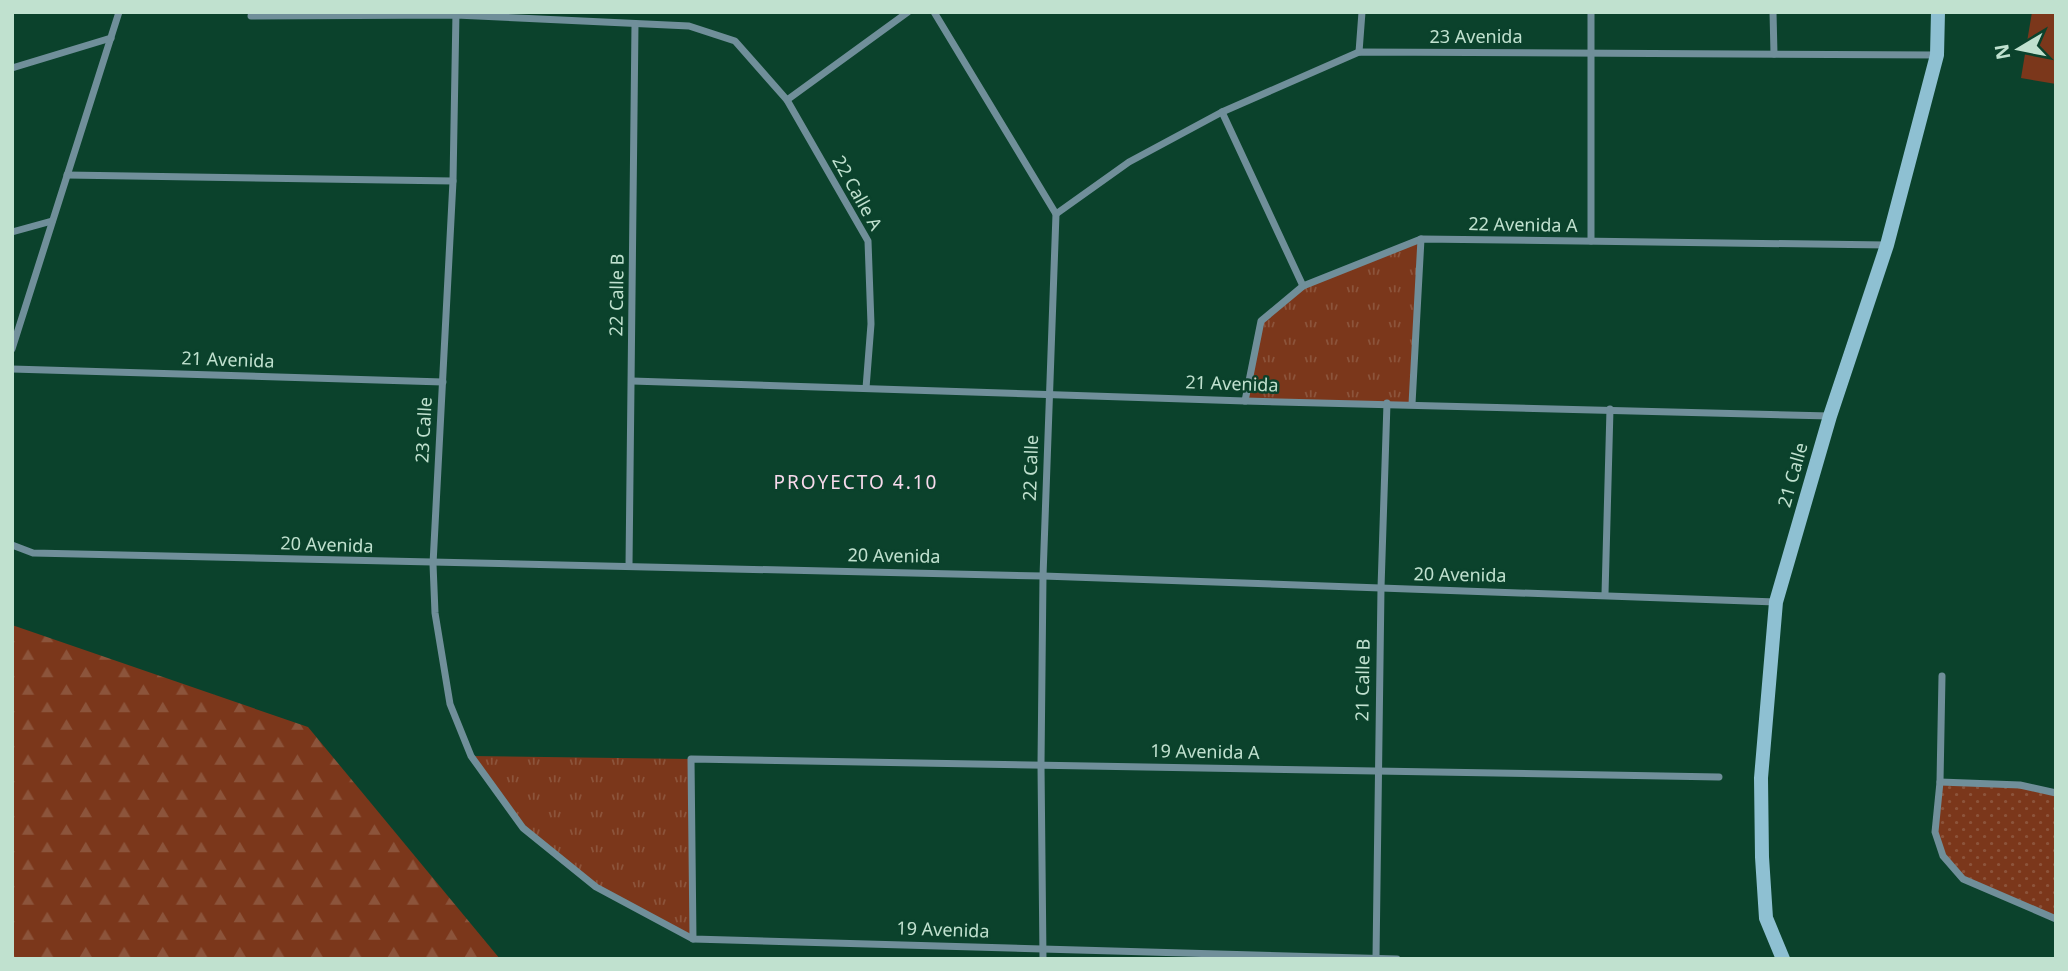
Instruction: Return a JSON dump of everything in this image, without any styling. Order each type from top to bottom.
[{"type":"street","points":[[12,349],[120,12]]},
{"type":"street","points":[[787,100],[908,12]]},
{"type":"street","points":[[934,12],[1056,214]]},
{"type":"street","points":[[1359,52],[1362,12]]},
{"type":"street","points":[[1591,12],[1591,242]]},
{"type":"street","points":[[1773,12],[1774,54]]},
{"type":"street","name":"21 Calle","points":[[1783,959],[1766,918],[1762,857],[1761,778],[1776,602],[1830,416],[1887,245],[1937,55],[1938,12]]},
{"type":"street","points":[[251,16],[456,14],[635,24]]},
{"type":"street","name":"23 Calle","points":[[456,14],[453,181],[433,564],[435,613],[450,704],[471,755],[523,828]]},
{"type":"street","name":"22 Calle A","points":[[635,24],[690,26],[735,41],[787,100],[868,242],[871,324],[866,388]]},
{"type":"street","name":"22 Calle B","points":[[629,566],[635,24]]},
{"type":"street","points":[[12,68],[111,38]]},
{"type":"street","name":"23 Avenida","points":[[1056,214],[1129,162],[1222,112],[1359,52],[1937,55]]},
{"type":"street","points":[[1222,112],[1303,286]]},
{"type":"street","points":[[67,175],[453,181]]},
{"type":"street","name":"22 Calle","points":[[1043,959],[1043,576],[1056,214]]},
{"type":"street","points":[[12,232],[52,221]]},
{"type":"street","points":[[1412,404],[1421,239]]},
{"type":"street","name":"22 Avenida A","points":[[1245,401],[1261,321],[1303,286],[1421,239],[1887,245]]},
{"type":"street","name":"21 Avenida","points":[[12,369],[443,382]]},
{"type":"street","name":"21 Avenida","points":[[632,381],[1830,416]]},
{"type":"street","name":"21 Calle B","points":[[1376,958],[1377,771],[1387,403]]},
{"type":"street","points":[[1605,594],[1611,409]]},
{"type":"street","name":"20 Avenida","points":[[12,545],[33,553],[1043,576],[1776,602]]},
{"type":"street","points":[[1942,676],[1940,782],[1935,832],[1944,856],[1963,878],[2056,919]]},
{"type":"street","name":"19 Avenida A","points":[[693,939],[691,760],[1719,777]]},
{"type":"street","points":[[1940,782],[2020,785],[2056,793]]},
{"type":"street","name":"19 Avenida","points":[[523,828],[596,887],[693,939],[1397,959]]},
{"type":"green space","points":[[2032,12],[2056,12],[2056,84],[2021,78]]},
{"type":"green space","points":[[1421,239],[1412,404],[1245,401],[1261,321],[1303,286]]},
{"type":"green space","points":[[12,625],[308,727],[500,959],[12,959]]},
{"type":"green space","points":[[471,756],[691,759],[693,939],[596,887],[523,828]]},
{"type":"green space","points":[[1940,782],[2020,785],[2056,793],[2056,919],[1963,879],[1943,856],[1935,832]]},
{"type":"district","name":"PROYECTO 4.10","points":[[856,482]]}]
